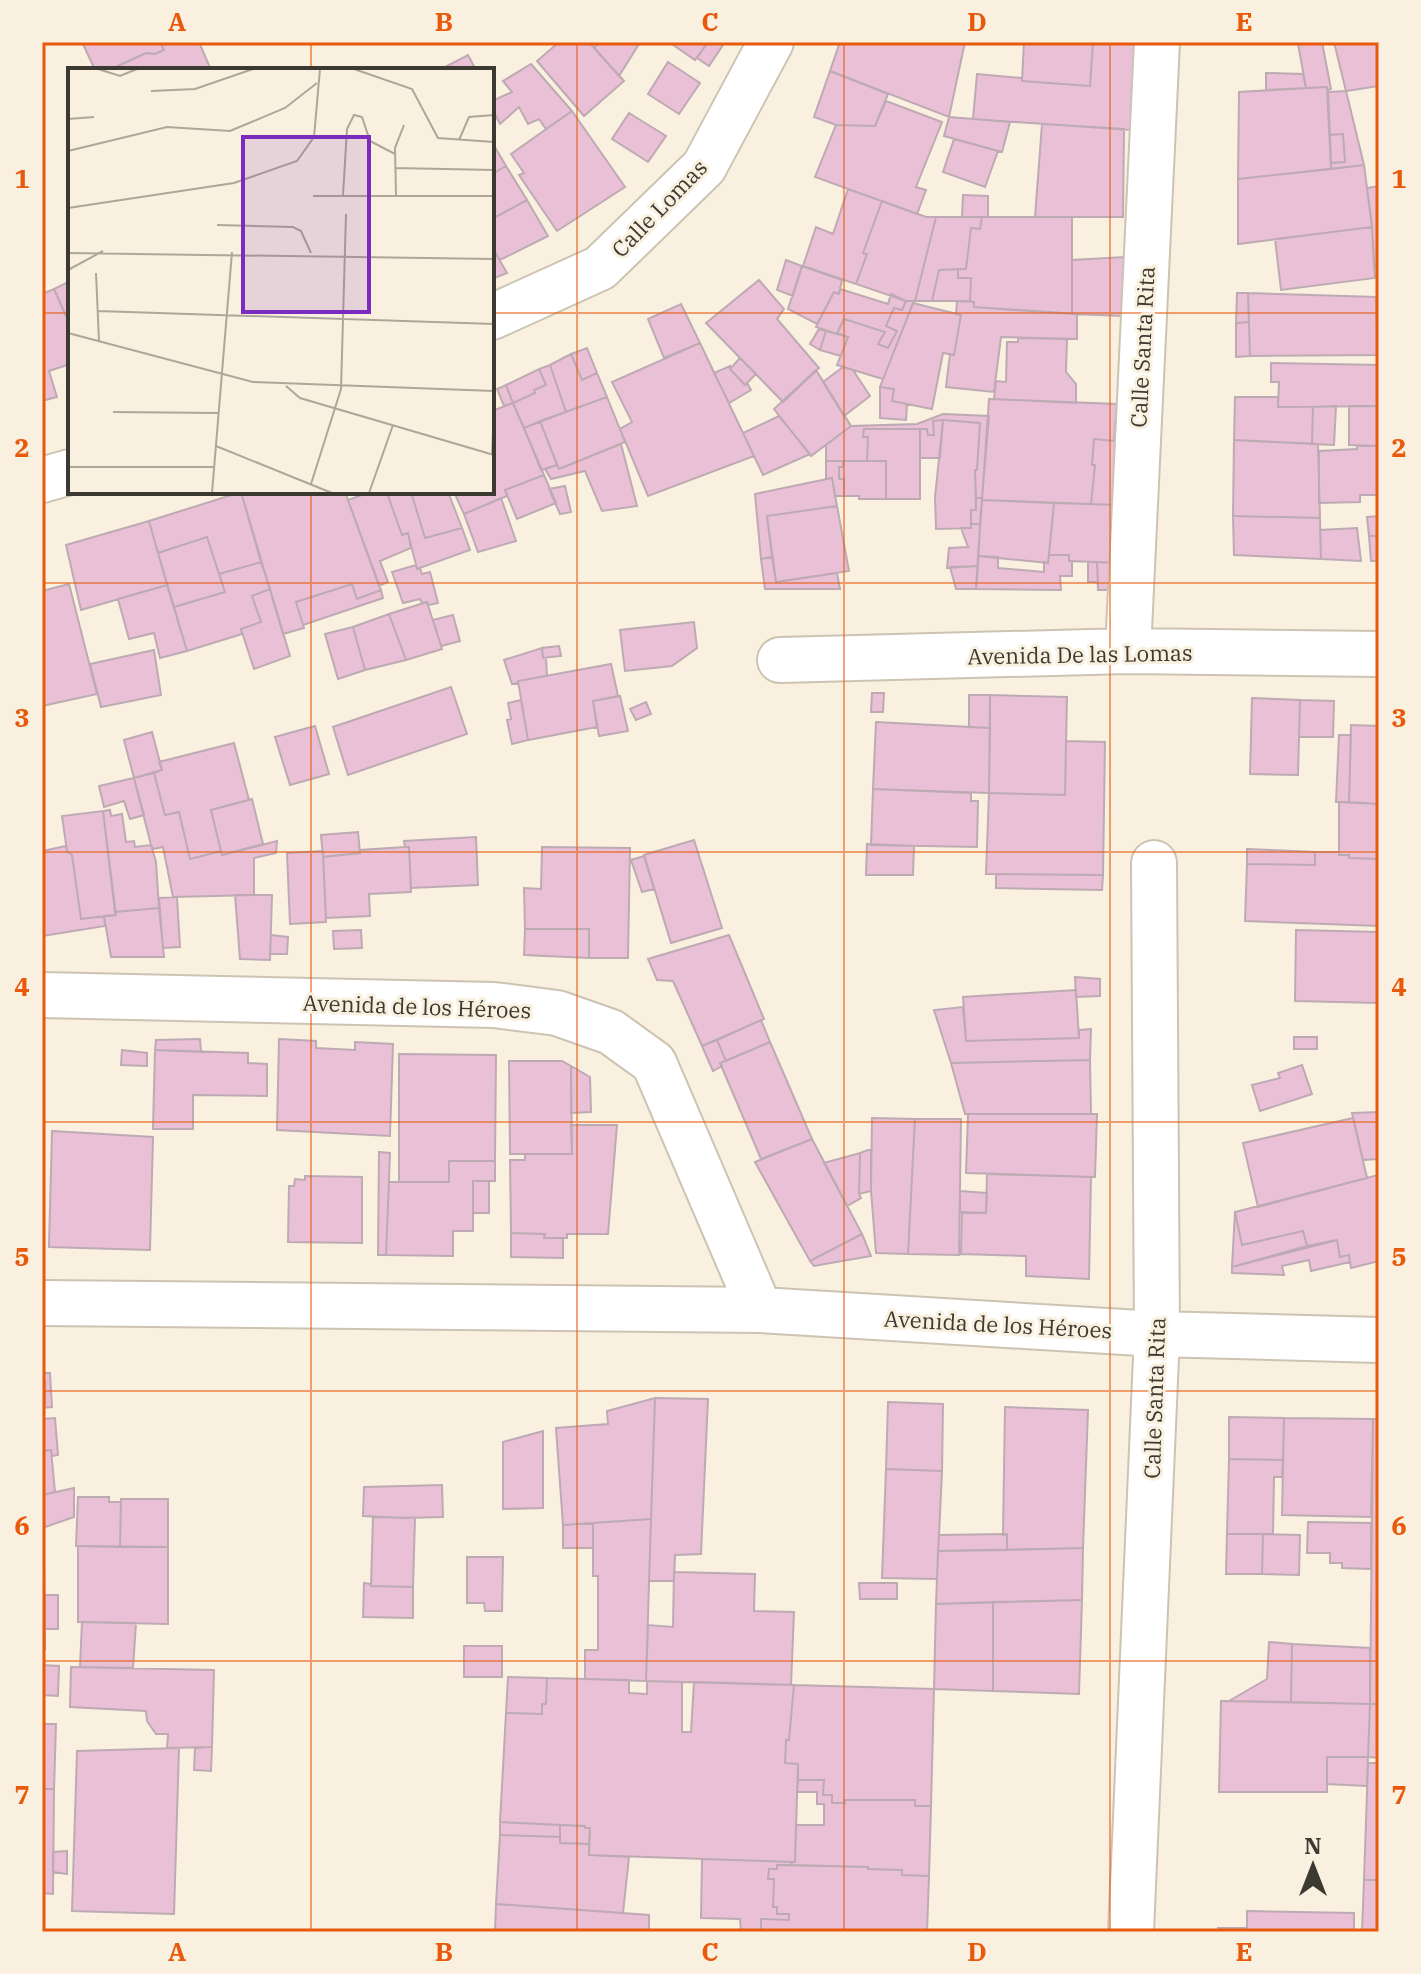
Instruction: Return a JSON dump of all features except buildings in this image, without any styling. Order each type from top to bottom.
[{"type":"street","name":"Calle Lomas","points":[[494,316],[600,268],[704,167],[771,42]]},
{"type":"street","name":"Calle Santa Rita","points":[[1128,651],[1157,42]]},
{"type":"street","points":[[42,480],[68,473]]},
{"type":"street","name":"Avenida De las Lomas","points":[[780,660],[1128,651],[1379,654]]},
{"type":"street","name":"Calle Santa Rita","points":[[1131,1932],[1157,1334],[1154,863]]},
{"type":"street","name":"Avenida de los Héroes","points":[[42,995],[494,1005],[557,1013],[611,1032],[654,1063],[760,1310]]},
{"type":"street","name":"Avenida de los Héroes","points":[[42,1303],[760,1310],[1157,1334],[1379,1340]]}]
